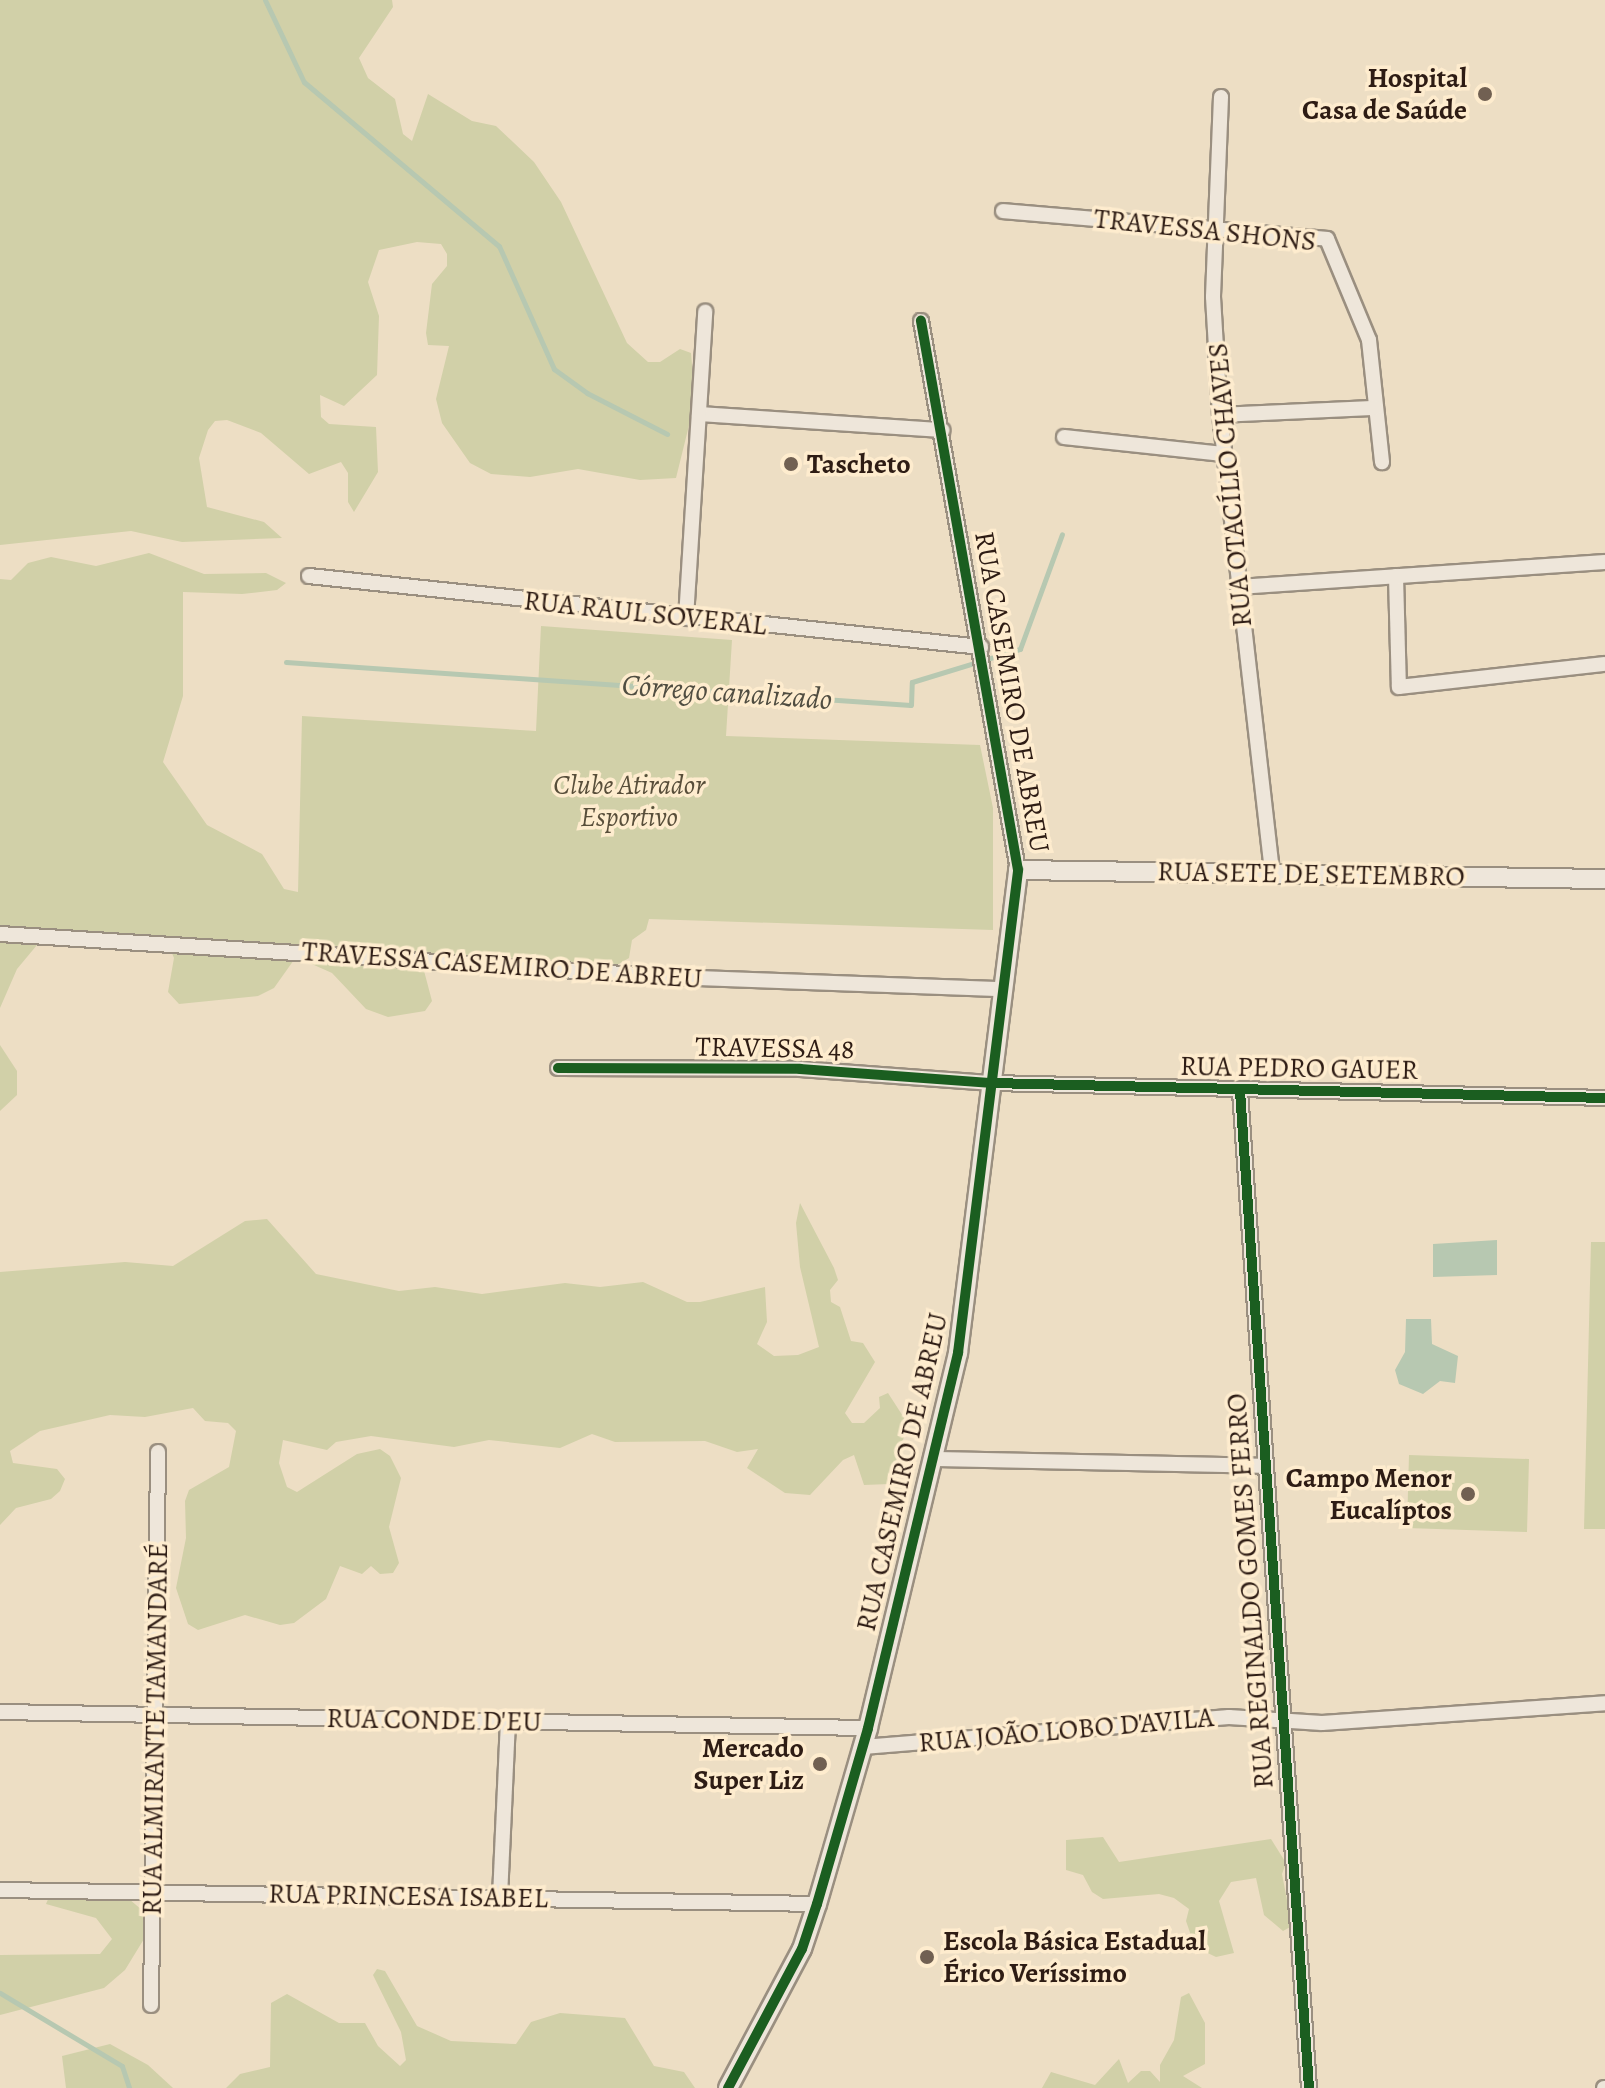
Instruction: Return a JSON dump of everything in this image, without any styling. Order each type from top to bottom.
[{"type":"street","name":"RUA OTACÍLIO CHAVES","points":[[1221,97],[1213,229],[1220,415],[1272,872]]},
{"type":"street","name":"TRAVESSA SHONS","points":[[1003,211],[1327,239],[1369,340],[1382,462]]},
{"type":"street","points":[[686,618],[705,312]]},
{"type":"street","name":"RUA CASEMIRO DE ABREU","points":[[728,2088],[802,1949],[817,1904],[868,1728],[958,1353],[1018,870],[921,321]]},
{"type":"street","points":[[1220,415],[1376,408]]},
{"type":"street","points":[[699,414],[942,430]]},
{"type":"street","points":[[1064,437],[1223,454]]},
{"type":"street","points":[[1238,587],[1605,562]]},
{"type":"street","name":"RUA RAUL SOVERAL","points":[[309,576],[981,647]]},
{"type":"street","points":[[1396,576],[1399,687],[1605,664]]},
{"type":"street","name":"RUA SETE DE SETEMBRO","points":[[1018,870],[1605,879]]},
{"type":"street","name":"TRAVESSA CASEMIRO DE ABREU","points":[[0,934],[671,977],[1003,989]]},
{"type":"street","name":"TRAVESSA 48","points":[[558,1068],[800,1069],[992,1083]]},
{"type":"street","name":"RUA PEDRO GAUER","points":[[992,1083],[1605,1098]]},
{"type":"street","name":"RUA REGINALDO GOMES FERRO","points":[[1240,1091],[1309,2088]]},
{"type":"street","name":"RUA ALMIRANTE TAMANDARÉ","points":[[151,2005],[158,1452]]},
{"type":"street","points":[[932,1459],[1265,1466]]},
{"type":"street","name":"RUA JOÃO LOBO D'AVILA","points":[[863,1747],[1229,1717],[1282,1718],[1322,1723],[1605,1703]]},
{"type":"street","name":"RUA CONDE D'EU","points":[[0,1712],[868,1728]]},
{"type":"street","points":[[500,1897],[508,1721]]},
{"type":"street","name":"RUA PRINCESA ISABEL","points":[[0,1890],[817,1904]]},
{"type":"green space","points":[[0,0],[392,0],[393,7],[359,58],[368,78],[395,99],[403,134],[412,141],[428,94],[472,121],[496,126],[534,162],[561,202],[627,343],[648,362],[660,362],[680,349],[691,353],[695,401],[676,478],[640,480],[578,469],[530,477],[491,474],[470,463],[442,423],[436,399],[449,346],[428,345],[426,333],[432,284],[447,266],[447,254],[441,244],[417,242],[379,250],[368,282],[379,316],[377,375],[344,406],[320,395],[321,417],[329,424],[376,427],[378,472],[354,512],[348,502],[348,473],[341,462],[309,474],[261,433],[227,420],[215,421],[208,430],[199,458],[207,507],[264,522],[282,538],[182,542],[131,531],[0,545]]},
{"type":"green space","name":"Clube Atirador Esportivo","points":[[149,553],[204,574],[266,573],[286,583],[277,590],[242,594],[183,592],[183,696],[163,762],[207,825],[262,854],[284,889],[298,892],[302,716],[536,731],[541,626],[732,640],[726,736],[980,745],[993,808],[993,930],[649,919],[646,930],[632,940],[629,958],[612,968],[423,967],[432,1001],[425,1011],[388,1017],[366,1009],[332,973],[296,957],[274,988],[258,996],[179,1004],[168,992],[174,958],[169,946],[71,931],[47,933],[17,969],[0,1008],[0,579],[11,580],[28,563],[51,557],[96,566]]},
{"type":"green space","points":[[0,1045],[17,1071],[17,1095],[0,1111]]},
{"type":"green space","points":[[800,1203],[838,1280],[830,1290],[831,1302],[840,1307],[851,1341],[863,1343],[875,1362],[845,1413],[852,1423],[864,1423],[880,1408],[879,1397],[888,1393],[908,1424],[889,1484],[864,1485],[854,1455],[843,1460],[810,1495],[785,1493],[747,1468],[758,1449],[737,1452],[705,1441],[615,1442],[592,1434],[560,1448],[489,1440],[454,1447],[371,1436],[336,1442],[327,1450],[283,1440],[279,1463],[287,1487],[297,1492],[357,1454],[380,1449],[390,1456],[401,1478],[389,1527],[399,1563],[393,1573],[380,1574],[371,1566],[362,1574],[340,1566],[326,1599],[294,1623],[280,1625],[245,1615],[198,1630],[188,1624],[176,1588],[186,1538],[185,1501],[189,1490],[229,1467],[236,1431],[228,1423],[205,1421],[193,1408],[145,1417],[110,1415],[40,1431],[10,1451],[13,1463],[57,1469],[65,1479],[60,1491],[51,1499],[16,1508],[0,1525],[0,1272],[125,1262],[173,1266],[245,1221],[267,1219],[316,1274],[399,1291],[435,1287],[482,1294],[565,1283],[600,1287],[643,1282],[687,1302],[700,1302],[765,1287],[767,1322],[757,1344],[774,1356],[798,1355],[819,1347],[800,1267],[796,1223]]},
{"type":"green space","points":[[1591,1242],[1605,1242],[1605,1529],[1584,1529]]},
{"type":"green space","name":"Campo Menor Eucalíptos","points":[[1409,1455],[1529,1459],[1527,1532],[1407,1528]]},
{"type":"green space","points":[[1103,1837],[1119,1862],[1271,1839],[1286,1863],[1282,1874],[1292,1926],[1283,1931],[1264,1915],[1256,1878],[1231,1882],[1219,1901],[1234,1953],[1216,1957],[1195,1947],[1186,1921],[1189,1909],[1174,1898],[1159,1894],[1103,1899],[1092,1892],[1083,1875],[1066,1870],[1066,1840]]},
{"type":"green space","points":[[49,1897],[129,1899],[142,1910],[147,1934],[125,1970],[104,1988],[0,2015],[0,1955],[100,1954],[112,1939],[96,1918],[46,1904]]},
{"type":"green space","points":[[377,1969],[385,1971],[417,2026],[451,2041],[516,2044],[531,2022],[560,2013],[625,2018],[654,2066],[684,2072],[695,2088],[226,2088],[240,2074],[270,2067],[271,2003],[287,1994],[339,2023],[365,2023],[378,2046],[400,2066],[406,2060],[401,2032],[373,1975]]},
{"type":"green space","points":[[1189,1993],[1205,2023],[1205,2064],[1183,2076],[1202,2088],[1042,2088],[1051,2072],[1095,2085],[1119,2059],[1128,2083],[1141,2071],[1150,2071],[1160,2082],[1160,2065],[1174,2040],[1181,1997]]},
{"type":"green space","points":[[110,2044],[148,2065],[173,2088],[66,2088],[62,2056]]},
{"type":"shaded area","points":[[1497,1240],[1497,1275],[1433,1277],[1433,1244]]},
{"type":"shaded area","points":[[1406,1319],[1431,1319],[1432,1344],[1458,1356],[1455,1383],[1440,1381],[1423,1394],[1399,1384],[1395,1370],[1405,1352]]},
{"type":"waterway","points":[[265,0],[304,82],[499,246],[554,369],[587,393],[667,434]]},
{"type":"waterway","name":"Córrego canalizado","points":[[286,662],[911,705],[912,682],[1020,649],[1062,534]]},
{"type":"waterway","points":[[0,1993],[122,2066],[129,2088]]},
{"type":"cycle path","points":[[728,2088],[802,1949],[817,1904],[868,1728],[958,1353],[1018,870],[921,321]]},
{"type":"cycle path","points":[[558,1068],[800,1069],[992,1083],[1605,1098]]},
{"type":"cycle path","points":[[1240,1091],[1309,2088]]},
{"type":"place","name":"Hospital Casa de Saúde","points":[[1485,94]]},
{"type":"place","name":"Tascheto","points":[[791,464]]},
{"type":"place","name":"Campo Menor Eucalíptos","points":[[1468,1494]]},
{"type":"place","name":"Mercado Super Liz","points":[[820,1764]]},
{"type":"place","name":"Escola Básica Estadual Érico Veríssimo","points":[[927,1957]]}]
